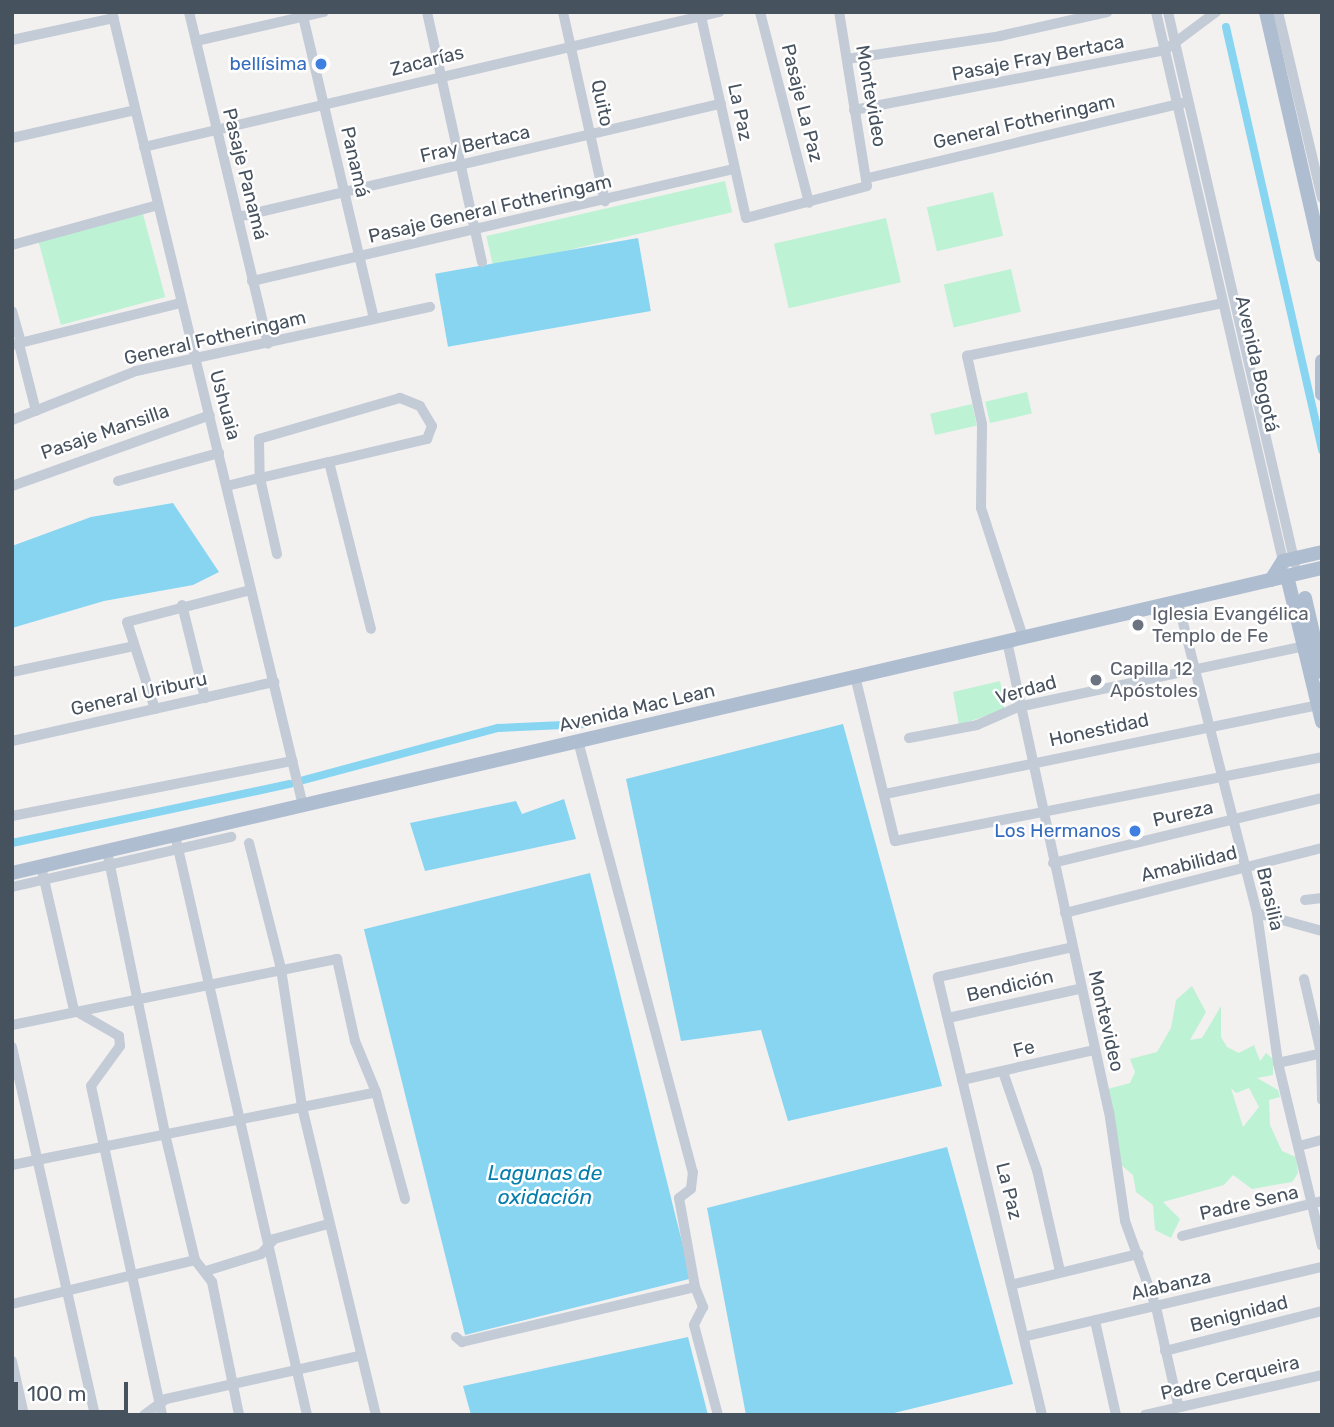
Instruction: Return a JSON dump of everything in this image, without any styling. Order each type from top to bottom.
[{"type":"main road","points":[[1266,12],[1322,256]]},
{"type":"main road","points":[[1322,361],[1322,394]]},
{"type":"main road","points":[[1271,580],[1288,560],[1322,552]]},
{"type":"main road","name":"Avenida Mac Lean","points":[[12,873],[43,873],[108,858],[303,806],[1322,568]]},
{"type":"main road","name":"Avenida Bogotá","points":[[1292,575],[1311,645],[1322,672]]},
{"type":"main road","name":"Avenida Bogotá","points":[[1311,645],[1322,722]]},
{"type":"street","name":"Pasaje Panamá","points":[[189,12],[268,344]]},
{"type":"street","points":[[196,41],[324,12]]},
{"type":"street","points":[[427,12],[463,165],[482,262]]},
{"type":"street","name":"Quito","points":[[563,12],[605,201]]},
{"type":"street","name":"Zacarías","points":[[144,147],[442,74],[719,12]]},
{"type":"street","name":"Pasaje La Paz","points":[[760,12],[809,203]]},
{"type":"street","name":"Montevideo","points":[[839,12],[868,182]]},
{"type":"street","points":[[846,59],[1000,36],[1107,12]]},
{"type":"street","name":"Avenida Bogotá","points":[[1156,12],[1165,50],[1183,103],[1292,575]]},
{"type":"street","name":"Avenida Bogotá","points":[[1168,12],[1177,45],[1183,103]]},
{"type":"street","name":"Pasaje Fray Bertaca","points":[[854,110],[1165,50],[1177,45],[1216,12]]},
{"type":"street","points":[[1278,12],[1317,155],[1322,198]]},
{"type":"street","points":[[12,40],[113,15]]},
{"type":"street","name":"Ushuaia","points":[[113,15],[180,303],[210,415],[303,806]]},
{"type":"street","name":"Panamá","points":[[303,15],[374,319]]},
{"type":"street","name":"La Paz","points":[[701,15],[746,218]]},
{"type":"street","name":"General Fotheringam","points":[[746,218],[809,203],[868,182],[1183,103]]},
{"type":"street","name":"Fray Bertaca","points":[[238,217],[721,104]]},
{"type":"street","points":[[12,138],[135,110]]},
{"type":"street","name":"Pasaje General Fotheringam","points":[[253,281],[734,169]]},
{"type":"street","points":[[12,245],[158,205]]},
{"type":"street","name":"Avenida Bogotá","points":[[1214,235],[1223,303],[1251,399]]},
{"type":"street","points":[[18,344],[180,303]]},
{"type":"street","points":[[1023,637],[981,508],[982,424],[967,356],[1223,303]]},
{"type":"street","name":"General Fotheringam","points":[[12,420],[136,371],[430,307]]},
{"type":"street","points":[[12,311],[36,411]]},
{"type":"street","points":[[227,486],[260,478],[329,461],[427,439],[432,426],[420,407],[400,398],[265,432],[257,444],[260,478],[277,554]]},
{"type":"street","name":"Pasaje Mansilla","points":[[12,486],[210,415]]},
{"type":"street","points":[[118,481],[219,453]]},
{"type":"street","points":[[329,461],[371,629]]},
{"type":"street","points":[[155,709],[130,647],[127,622],[251,590]]},
{"type":"street","name":"Brasilia","points":[[1178,603],[1219,776],[1256,913],[1279,1063],[1299,1146],[1317,1204],[1322,1246]]},
{"type":"street","points":[[182,606],[205,698]]},
{"type":"street","name":"Montevideo","points":[[1007,641],[1018,707],[1073,947],[1079,989],[1110,1111],[1121,1202],[1156,1307],[1166,1351],[1184,1408]]},
{"type":"street","name":"Verdad","points":[[909,738],[977,724],[1018,707],[1192,668],[1311,645]]},
{"type":"street","points":[[12,672],[130,647]]},
{"type":"street","points":[[855,676],[895,841],[1322,757]]},
{"type":"street","name":"General Uriburu","points":[[12,741],[274,682]]},
{"type":"street","name":"Honestidad","points":[[885,794],[1319,705]]},
{"type":"street","points":[[579,741],[693,1172],[691,1189],[679,1198],[695,1287],[703,1307],[694,1325],[718,1415]]},
{"type":"street","points":[[12,816],[293,761]]},
{"type":"street","name":"Pureza","points":[[1053,863],[1322,798]]},
{"type":"street","points":[[231,836],[176,842],[307,1415]]},
{"type":"street","points":[[249,843],[281,969],[302,1107],[359,1356],[376,1415]]},
{"type":"street","name":"Amabilidad","points":[[1065,914],[1322,848]]},
{"type":"street","points":[[108,858],[165,1134],[195,1259],[206,1271],[239,1415]]},
{"type":"street","points":[[12,887],[43,873],[74,1010],[119,1035],[120,1046],[91,1086],[161,1410]]},
{"type":"street","points":[[1305,900],[1322,898]]},
{"type":"street","points":[[1256,913],[1322,931]]},
{"type":"street","name":"La Paz","points":[[1042,1415],[1015,1284],[962,1080],[939,977],[1073,947]]},
{"type":"street","points":[[12,1025],[74,1010],[337,958],[355,1041],[376,1092],[405,1199]]},
{"type":"street","points":[[1304,979],[1322,1053],[1322,1100]]},
{"type":"street","name":"Bendición","points":[[948,1018],[1079,989]]},
{"type":"street","points":[[12,1048],[68,1288],[94,1415]]},
{"type":"street","name":"Fe","points":[[962,1080],[1094,1050]]},
{"type":"street","points":[[1279,1063],[1322,1053]]},
{"type":"street","points":[[1003,1072],[1037,1170],[1060,1271]]},
{"type":"street","points":[[12,1165],[376,1092]]},
{"type":"street","points":[[1299,1146],[1322,1140]]},
{"type":"street","name":"Padre Sena","points":[[1182,1236],[1317,1204]]},
{"type":"street","points":[[206,1271],[267,1246],[274,1239],[328,1224]]},
{"type":"street","points":[[1015,1284],[1138,1254]]},
{"type":"street","points":[[12,1304],[130,1272],[195,1259]]},
{"type":"street","name":"Alabanza","points":[[1027,1336],[1322,1267]]},
{"type":"street","points":[[456,1337],[462,1342],[695,1287]]},
{"type":"street","name":"Benignidad","points":[[1166,1351],[1322,1311]]},
{"type":"street","points":[[1095,1321],[1116,1415]]},
{"type":"street","points":[[144,1415],[161,1410],[166,1399],[359,1356]]},
{"type":"street","points":[[12,1361],[24,1415]]},
{"type":"street","name":"Padre Cerqueira","points":[[1145,1415],[1322,1375]]},
{"type":"green space","points":[[725,181],[732,212],[493,267],[486,236]]},
{"type":"green space","points":[[993,192],[1003,236],[937,251],[927,207]]},
{"type":"green space","points":[[143,214],[165,297],[61,325],[39,242]]},
{"type":"green space","points":[[886,218],[901,282],[789,308],[774,244]]},
{"type":"green space","points":[[1011,269],[1021,312],[954,327],[944,285]]},
{"type":"green space","points":[[1027,392],[1032,413],[990,423],[985,402]]},
{"type":"green space","points":[[972,404],[977,425],[935,435],[930,414]]},
{"type":"green space","points":[[1000,681],[1006,709],[959,725],[953,692]]},
{"type":"green space","points":[[1192,986],[1206,1012],[1190,1040],[1202,1038],[1221,1006],[1221,1037],[1227,1047],[1239,1053],[1254,1045],[1260,1061],[1266,1053],[1273,1059],[1273,1075],[1257,1078],[1278,1090],[1280,1097],[1269,1100],[1270,1125],[1282,1151],[1296,1157],[1298,1173],[1292,1182],[1252,1189],[1233,1175],[1224,1185],[1163,1202],[1180,1219],[1171,1238],[1155,1230],[1153,1205],[1136,1192],[1133,1175],[1120,1164],[1108,1089],[1130,1083],[1135,1072],[1130,1059],[1157,1052],[1171,1028],[1176,1000]],"holes":[[[1231,1088],[1236,1093],[1249,1088],[1259,1107],[1243,1127]]]},
{"type":"water","points":[[638,238],[651,311],[448,347],[435,274]]},
{"type":"water","points":[[173,503],[219,572],[193,585],[104,601],[12,628],[12,546],[91,517]]},
{"type":"water","points":[[843,724],[942,1086],[788,1121],[761,1030],[681,1041],[626,779]]},
{"type":"water","points":[[564,799],[576,839],[425,871],[410,823],[516,801],[522,814]]},
{"type":"water","name":"Lagunas de oxidación","points":[[590,873],[691,1279],[465,1335],[364,929]]},
{"type":"water","points":[[947,1147],[1013,1384],[886,1415],[746,1415],[707,1208]]},
{"type":"water","points":[[688,1337],[708,1415],[471,1415],[463,1386]]},
{"type":"waterway","points":[[1226,27],[1322,450]]},
{"type":"waterway","points":[[300,781],[498,728],[586,724]]},
{"type":"waterway","points":[[12,843],[290,784]]},
{"type":"place","name":"bellísima","points":[[321,64]]},
{"type":"place","name":"Iglesia Evangélica Templo de Fe","points":[[1138,625]]},
{"type":"place","name":"Capilla 12 Apóstoles","points":[[1096,680]]},
{"type":"place","name":"Los Hermanos","points":[[1135,831]]}]
